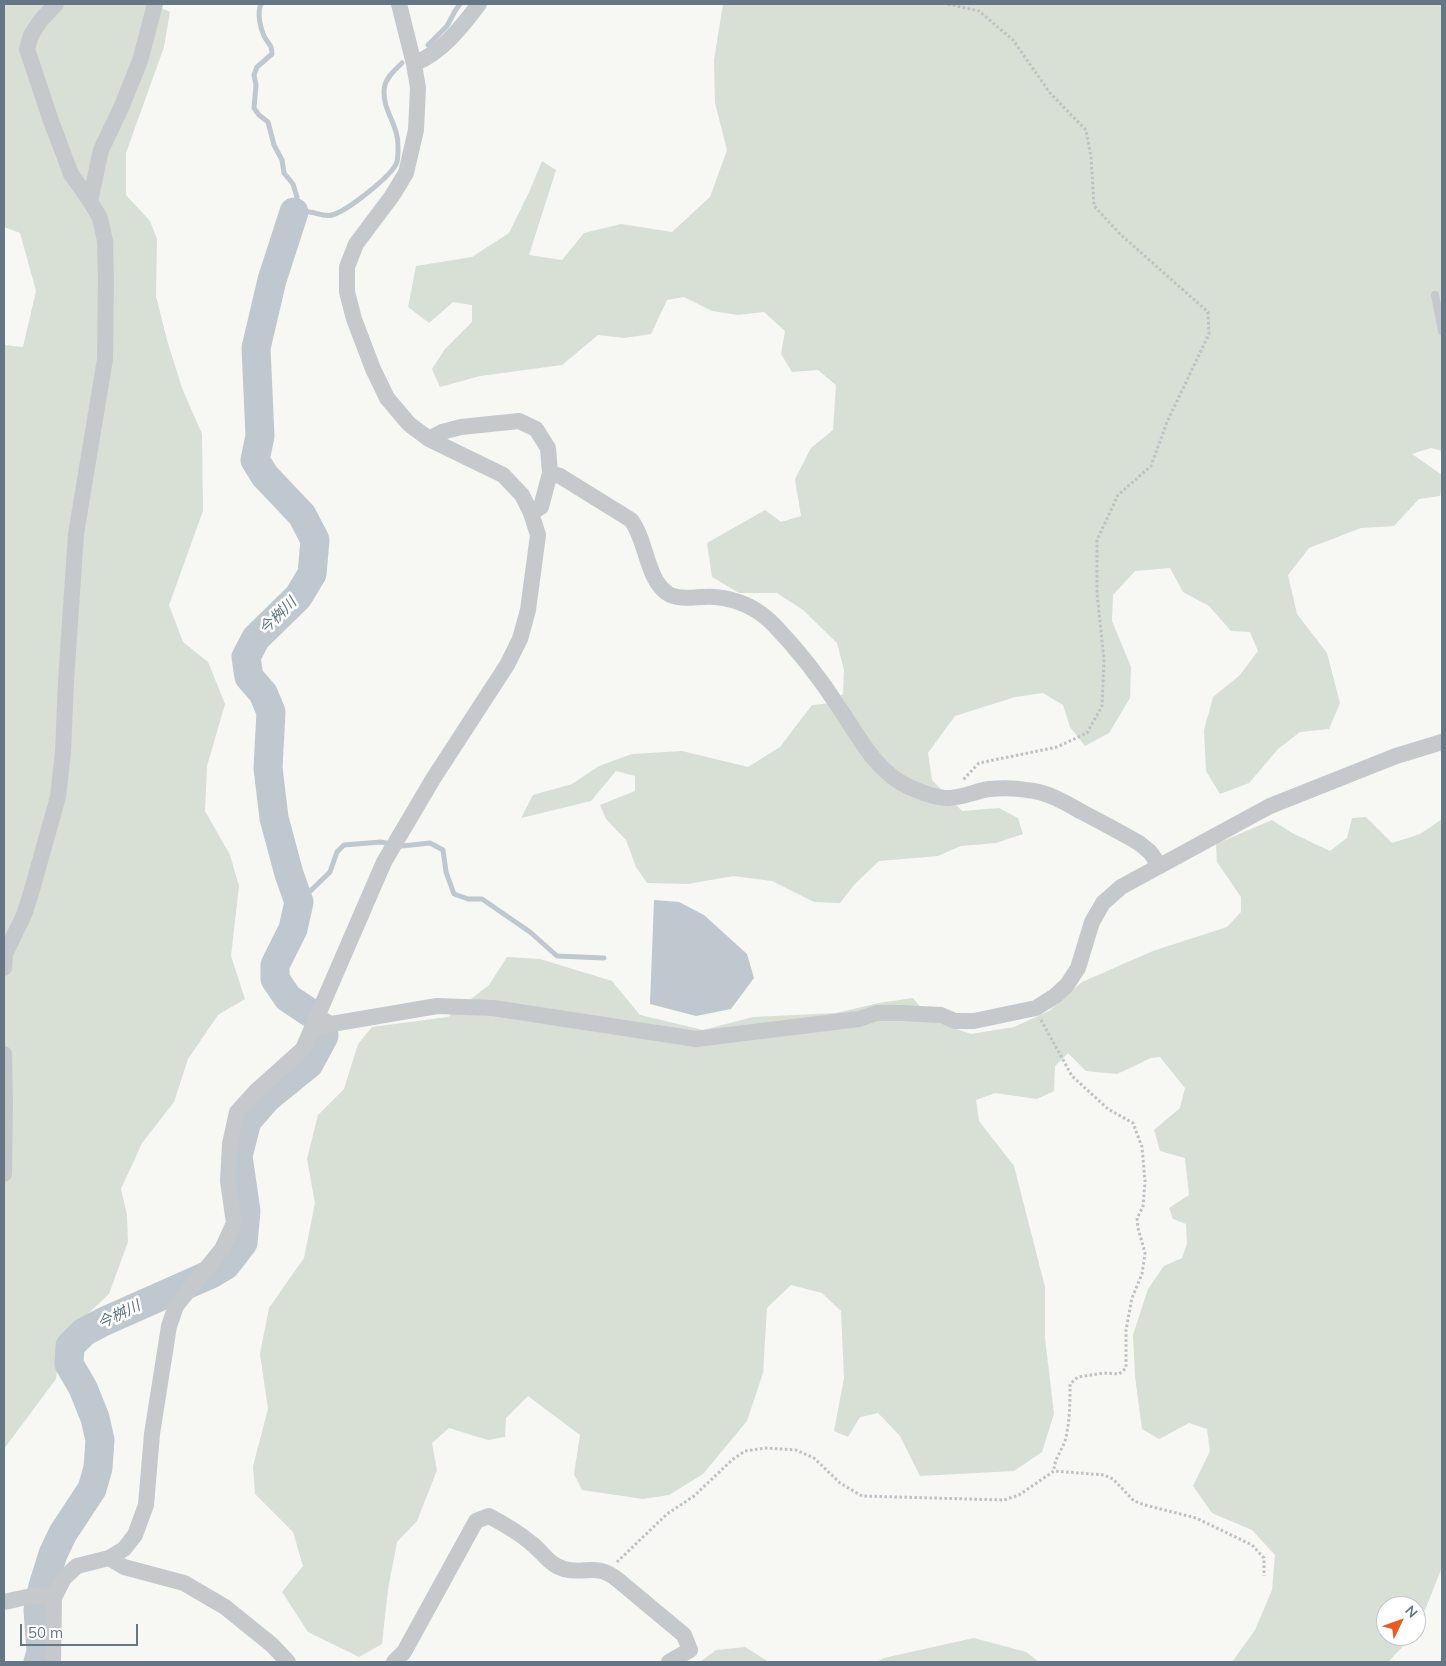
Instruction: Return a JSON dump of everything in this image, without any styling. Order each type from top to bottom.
[{"type":"street","points":[[4,968],[5,954],[24,915],[32,893],[58,797],[63,752],[76,534],[105,359],[105,241],[100,218],[71,174],[27,49],[31,35],[41,20],[56,4]]},
{"type":"street","points":[[90,201],[101,150],[140,61],[155,4]]},
{"type":"street","points":[[4,1602],[45,1596],[77,1566],[109,1558],[124,1549],[136,1534],[146,1505],[152,1434],[169,1326],[176,1306],[222,1250],[234,1223],[228,1181],[230,1144],[237,1112],[255,1092],[303,1049],[384,862],[433,779],[506,665],[520,639],[528,610],[538,534],[522,495],[503,475],[429,439],[409,424],[387,398],[373,369],[354,319],[347,292],[347,267],[356,244],[392,196],[406,172],[416,130],[418,88],[399,4]]},
{"type":"street","points":[[414,64],[428,58],[453,36],[471,6]]},
{"type":"street","points":[[429,439],[442,432],[461,427],[519,421],[536,429],[548,448],[550,473],[541,507],[531,513]]},
{"type":"street","points":[[550,473],[560,476],[631,520],[638,530],[659,585],[669,594],[681,597],[715,596],[734,600],[756,610],[775,626],[818,678],[870,754],[884,770],[907,786],[927,794],[949,798],[990,789],[1027,790],[1049,794],[1139,842],[1150,852],[1160,866]]},
{"type":"street","points":[[314,1026],[437,1006],[474,1007],[493,1008],[696,1039],[859,1019],[877,1013],[941,1015],[955,1020],[974,1021],[1036,1008],[1055,996],[1067,985],[1078,968],[1092,922],[1103,903],[1121,887],[1270,806],[1396,756],[1442,742]]},
{"type":"street","points":[[4,1054],[6,1103],[4,1174]]},
{"type":"street","points":[[394,1662],[404,1652],[476,1521],[489,1516],[532,1543],[554,1565],[566,1569],[600,1570],[609,1573],[684,1635],[690,1650],[669,1662]]},
{"type":"street","points":[[109,1558],[124,1567],[184,1583],[225,1607],[272,1646],[288,1662]]},
{"type":"street","points":[[45,1596],[53,1662]]},
{"type":"lane","points":[[1435,295],[1442,331]]},
{"type":"path","points":[[948,4],[979,11],[1013,40],[1050,93],[1086,130],[1092,157],[1094,206],[1120,234],[1208,312],[1209,334],[1166,422],[1151,466],[1118,495],[1097,540],[1097,593],[1104,660],[1102,706],[1088,733],[1057,747],[979,763],[949,798]]},
{"type":"path","points":[[1036,1008],[1072,1076],[1108,1109],[1133,1123],[1142,1147],[1144,1181],[1143,1208],[1137,1218],[1144,1253],[1142,1274],[1132,1298],[1126,1330],[1126,1368],[1119,1374],[1104,1373],[1078,1376],[1070,1384],[1070,1406],[1065,1441],[1054,1462],[1054,1471]]},
{"type":"path","points":[[609,1573],[619,1558],[667,1514],[694,1496],[732,1460],[745,1451],[765,1448],[796,1450],[814,1458],[840,1483],[862,1496],[1004,1500],[1019,1495],[1054,1471],[1104,1475],[1113,1479],[1134,1501],[1196,1518],[1252,1545],[1264,1558],[1264,1576]]},
{"type":"shaded area","points":[[4,4],[153,4],[170,12],[164,47],[126,153],[126,195],[150,221],[157,239],[156,296],[182,388],[202,434],[203,511],[169,605],[183,642],[208,662],[225,704],[207,766],[205,811],[230,855],[239,886],[231,956],[245,999],[218,1015],[188,1059],[174,1102],[142,1143],[121,1189],[127,1215],[128,1242],[109,1294],[74,1327],[58,1358],[56,1379],[4,1449],[4,345],[23,347],[36,291],[20,233],[4,227]]},
{"type":"shaded area","points":[[723,4],[1442,4],[1442,451],[1431,448],[1412,454],[1442,475],[1442,488],[1440,496],[1419,499],[1394,526],[1361,528],[1309,548],[1288,575],[1297,614],[1327,653],[1340,703],[1329,729],[1300,732],[1278,749],[1249,783],[1220,794],[1206,771],[1204,730],[1213,697],[1240,675],[1258,651],[1250,632],[1231,631],[1209,606],[1183,592],[1170,568],[1135,571],[1113,595],[1112,621],[1131,667],[1130,698],[1109,733],[1085,746],[1070,727],[1063,705],[1043,693],[1015,697],[955,716],[928,753],[932,780],[962,811],[999,808],[1018,818],[1023,834],[996,843],[961,846],[938,856],[879,861],[854,885],[840,903],[814,902],[772,881],[733,876],[688,884],[647,883],[636,867],[626,840],[606,819],[600,805],[635,791],[635,776],[616,771],[591,801],[521,818],[533,795],[572,784],[599,766],[632,754],[682,751],[748,767],[780,747],[812,705],[831,703],[843,694],[844,670],[837,643],[803,610],[777,593],[739,593],[712,577],[707,543],[765,510],[781,522],[801,516],[795,479],[811,448],[833,430],[836,385],[818,370],[792,372],[781,354],[785,331],[764,312],[738,315],[712,311],[684,297],[667,300],[651,334],[624,338],[598,335],[562,365],[480,376],[440,387],[432,369],[445,349],[472,322],[472,305],[453,302],[429,323],[408,307],[416,266],[472,257],[509,233],[542,161],[556,170],[529,255],[562,260],[584,233],[621,224],[672,232],[710,197],[727,150],[715,103],[714,60]]},
{"type":"shaded area","points":[[1366,817],[1392,843],[1420,834],[1442,819],[1442,1567],[1426,1608],[1426,1596],[1376,1596],[1376,1646],[1403,1646],[1388,1662],[1232,1662],[1255,1630],[1272,1590],[1275,1555],[1252,1530],[1212,1513],[1193,1486],[1210,1451],[1207,1429],[1189,1423],[1159,1439],[1142,1429],[1135,1376],[1133,1335],[1148,1289],[1164,1266],[1182,1258],[1187,1244],[1186,1224],[1173,1219],[1169,1208],[1189,1195],[1185,1158],[1160,1151],[1154,1130],[1180,1108],[1185,1088],[1160,1057],[1151,1058],[1117,1074],[1086,1071],[1068,1053],[1055,1066],[1054,1091],[1037,1099],[995,1093],[976,1100],[979,1121],[1014,1166],[1045,1287],[1045,1338],[1054,1414],[1042,1452],[1014,1471],[920,1476],[900,1436],[878,1413],[860,1417],[848,1437],[834,1431],[844,1378],[841,1311],[822,1293],[791,1285],[767,1308],[763,1373],[747,1421],[703,1474],[669,1495],[643,1499],[582,1490],[574,1474],[580,1435],[528,1396],[506,1418],[505,1437],[488,1440],[449,1428],[432,1443],[437,1470],[417,1521],[397,1542],[388,1589],[382,1644],[359,1657],[308,1632],[282,1592],[303,1566],[293,1532],[255,1494],[253,1466],[268,1409],[260,1354],[269,1308],[304,1258],[315,1203],[307,1159],[318,1115],[344,1089],[358,1044],[372,1027],[448,1017],[489,985],[507,957],[540,959],[612,981],[640,1015],[703,1030],[753,1017],[836,1013],[879,1003],[913,998],[931,1020],[971,1034],[1014,1027],[1049,1011],[1082,982],[1153,951],[1227,927],[1241,912],[1241,897],[1217,862],[1216,844],[1272,820],[1292,833],[1330,851],[1347,838],[1352,818]]},
{"type":"shaded area","points":[[654,900],[679,902],[704,915],[747,954],[754,978],[731,1009],[696,1016],[650,1004]]},
{"type":"shaded area","points":[[974,1638],[1026,1652],[1039,1662],[877,1662],[884,1658]]},
{"type":"shaded area","points":[[745,1647],[769,1662],[700,1662],[716,1650]]},
{"type":"waterway","name":"今桝川","points":[[261,4],[259,12],[260,24],[264,36],[271,46],[272,54],[257,67],[254,75],[256,85],[254,108],[268,122],[274,145],[282,160],[284,173],[293,184],[297,197],[294,212],[308,212],[327,216],[339,212],[378,184],[393,168],[397,162],[398,139],[384,98],[384,87],[393,72],[402,63]]},
{"type":"waterway","points":[[428,45],[447,26],[460,4]]},
{"type":"waterway","name":"今桝川","points":[[294,212],[272,280],[256,348],[260,436],[255,460],[265,476],[302,515],[315,540],[312,574],[298,597],[256,638],[246,657],[249,677],[263,693],[271,712],[268,768],[274,818],[289,874],[299,902],[293,929],[275,965],[275,979],[288,998],[312,1014]]},
{"type":"waterway","points":[[299,902],[330,872],[337,852],[344,845],[381,842],[402,846],[430,843],[443,850],[446,872],[454,894],[468,899],[482,899],[530,932],[557,956],[604,958]]},
{"type":"waterway","name":"今桝川","points":[[38,1662],[41,1652],[38,1610],[43,1586],[53,1554],[63,1533],[92,1489],[98,1468],[100,1440],[95,1418],[83,1388],[69,1364],[70,1346],[84,1332],[105,1321],[211,1274],[226,1265],[243,1243],[246,1211],[238,1156],[247,1121],[267,1098],[309,1064],[324,1036],[323,1027]]}]
